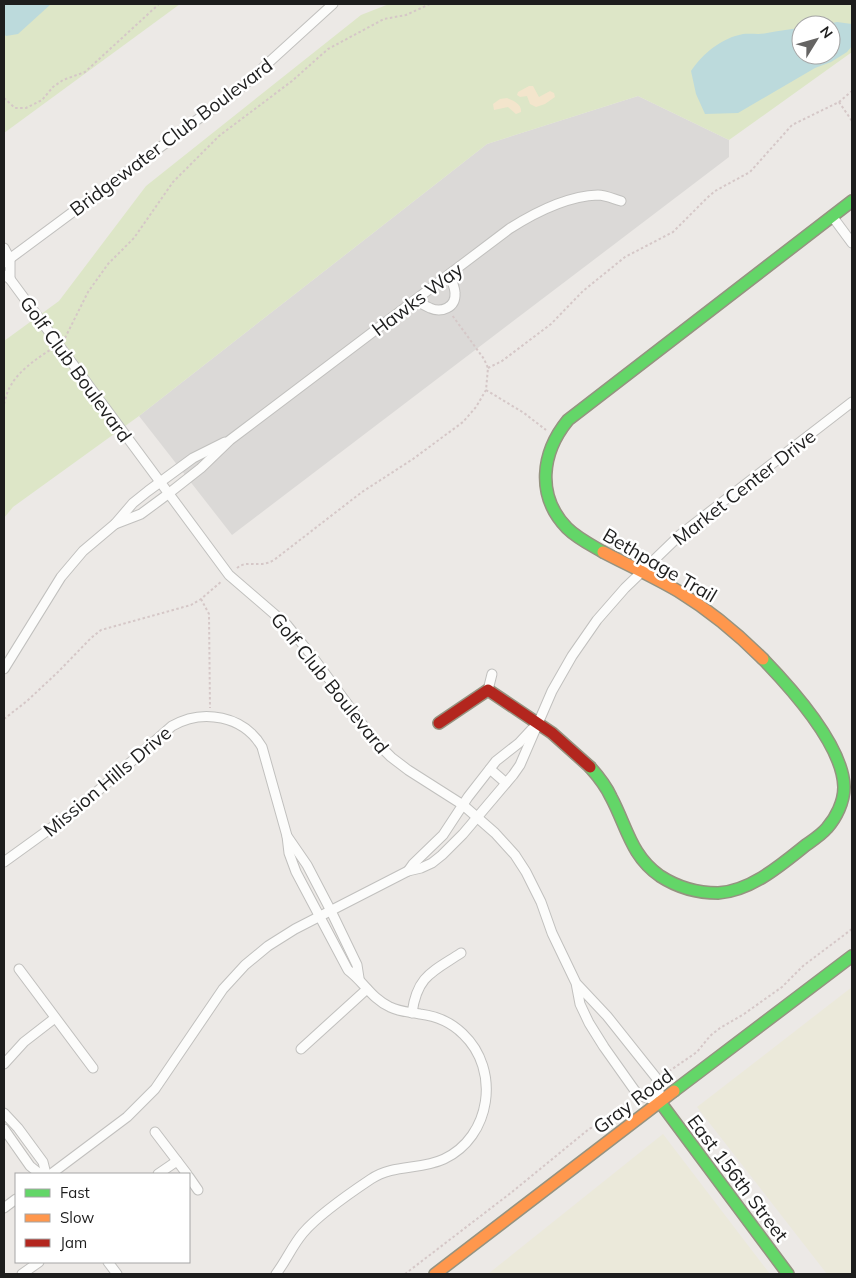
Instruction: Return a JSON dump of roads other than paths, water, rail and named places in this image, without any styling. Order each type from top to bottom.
[{"type":"street","name":"Bridgewater Club Boulevard","points":[[7,261],[244,85],[333,4]]},
{"type":"street","name":"Hawks Way","points":[[115,524],[140,514],[168,494],[202,468],[230,440],[509,229],[529,216],[547,208],[584,197],[600,195],[621,201]]},
{"type":"street","name":"Bethpage Trail","points":[[488,690],[538,722],[562,740],[578,756],[602,782],[616,806],[632,845],[646,864],[662,878],[686,889],[710,894],[734,891],[750,885],[826,830],[833,821],[841,806],[844,787],[840,766],[832,746],[797,697],[763,658],[715,617],[682,594],[640,572],[578,536],[568,528],[554,509],[547,492],[545,472],[549,448],[556,435],[568,420],[852,201]]},
{"type":"street","points":[[832,216],[852,243]]},
{"type":"street","points":[[4,248],[7,261]]},
{"type":"street","name":"Golf Club Boulevard","points":[[7,261],[7,277],[229,575],[287,625],[374,740],[391,757],[463,805],[502,841],[526,872],[541,902],[552,933],[576,983],[580,1004],[589,1023],[638,1095],[660,1102],[658,1080],[608,1016],[576,983]]},
{"type":"street","points":[[416,300],[431,309],[441,310],[448,308],[454,300],[455,293],[450,274]]},
{"type":"street","name":"Market Center Drive","points":[[52,1173],[127,1117],[155,1089],[223,989],[245,965],[281,938],[408,871],[432,863],[442,855],[477,817],[520,765],[552,691],[572,656],[597,620],[640,572],[681,534],[852,402]]},
{"type":"street","name":"Hawks Way","points":[[115,524],[134,503],[160,482],[193,458],[230,440]]},
{"type":"street","points":[[4,669],[61,577],[84,551],[115,524]]},
{"type":"street","points":[[439,723],[488,690],[492,674]]},
{"type":"street","name":"Mission Hills Drive","points":[[4,862],[72,813],[172,726],[192,717],[209,716],[240,724],[258,741],[266,756],[287,836],[291,861],[348,970],[359,978],[385,1005],[400,1011],[432,1016],[455,1027],[469,1040],[480,1056],[485,1073],[487,1094],[484,1110],[475,1131],[464,1145],[444,1159],[386,1172],[370,1180],[307,1228],[276,1274]]},
{"type":"street","name":"Market Center Drive","points":[[408,871],[443,835],[490,769],[506,752],[519,743],[538,722]]},
{"type":"street","points":[[490,769],[506,782]]},
{"type":"street","name":"Mission Hills Drive","points":[[287,836],[307,865],[331,911],[358,965],[359,978]]},
{"type":"street","points":[[412,1013],[421,982],[460,953]]},
{"type":"street","name":"Gray Road","points":[[435,1274],[852,956]]},
{"type":"street","points":[[19,969],[93,1068]]},
{"type":"street","points":[[301,1050],[367,988]]},
{"type":"street","points":[[4,1064],[24,1042],[55,1018]]},
{"type":"street","name":"East 156th Street","points":[[660,1102],[788,1274]]},
{"type":"street","points":[[4,1113],[18,1128],[43,1162],[46,1173]]},
{"type":"street","points":[[4,1129],[30,1166],[39,1173]]},
{"type":"street","points":[[155,1132],[186,1173]]},
{"type":"street","points":[[159,1173],[176,1161]]},
{"type":"street","points":[[190,1179],[198,1190]]},
{"type":"street","points":[[4,1208],[15,1200]]},
{"type":"street","points":[[22,1274],[38,1263]]},
{"type":"street","points":[[109,1263],[116,1274]]},
{"type":"water","points":[[4,4],[51,4],[18,34],[6,36],[4,34]]},
{"type":"water","points":[[841,23],[852,24],[852,46],[841,56]]},
{"type":"water","points":[[791,29],[791,65],[823,65],[738,113],[705,114],[696,94],[691,71],[701,58],[720,43],[735,36],[764,34]]}]
